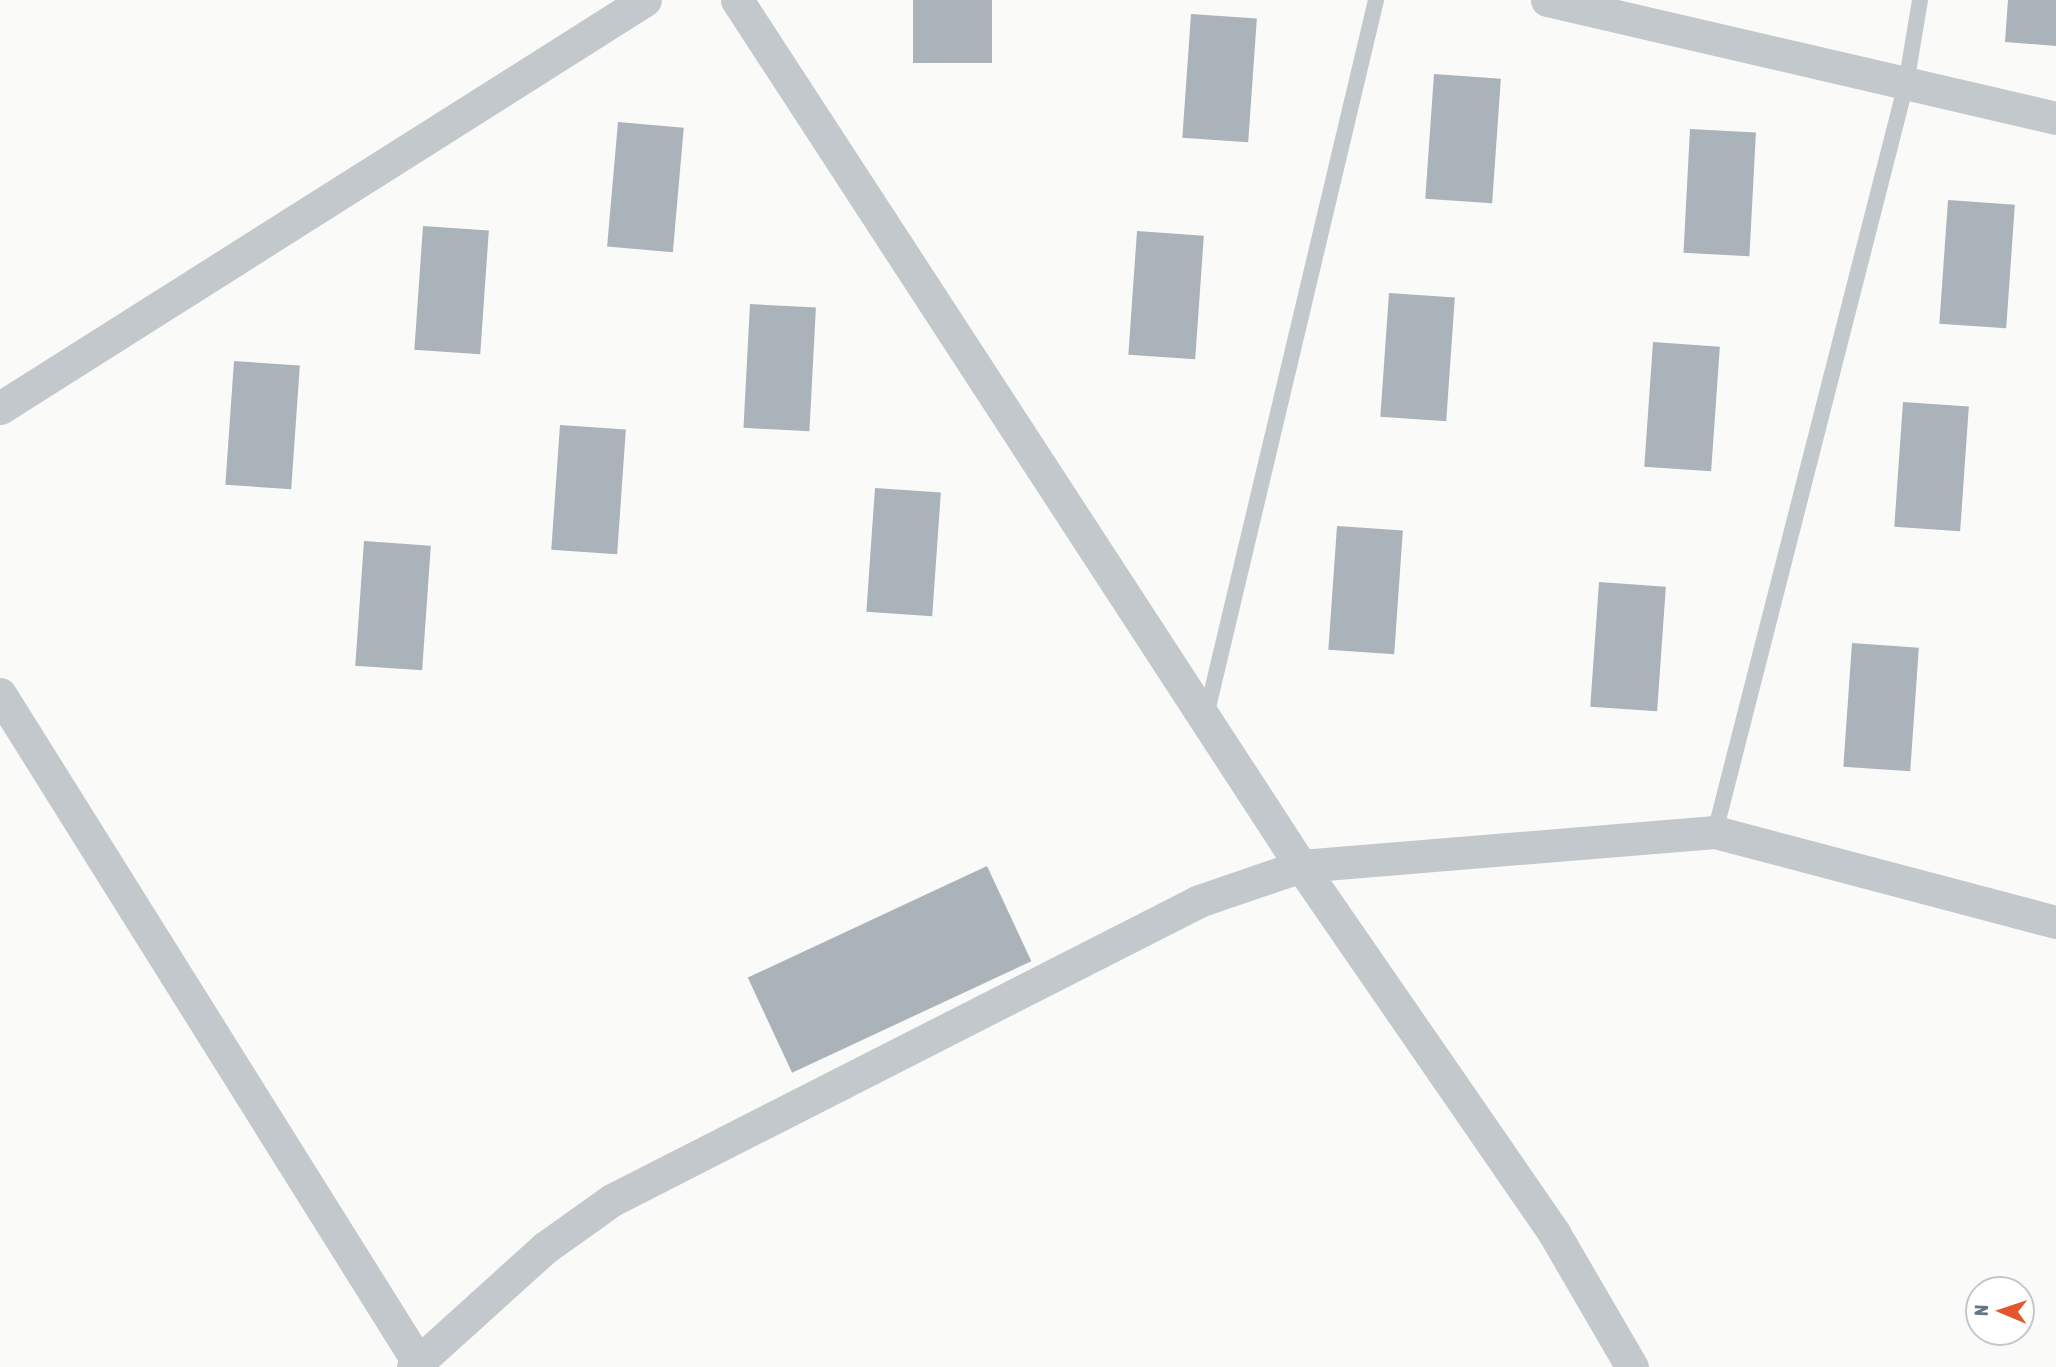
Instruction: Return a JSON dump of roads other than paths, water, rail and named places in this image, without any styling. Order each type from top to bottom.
[{"type":"street","points":[[0,408],[645,0]]},
{"type":"street","points":[[737,0],[1301,866],[1554,1233],[1632,1367]]},
{"type":"street","points":[[1547,0],[2056,118]]},
{"type":"street","points":[[0,694],[415,1364],[546,1247],[612,1200],[1199,901],[1301,866],[1715,832],[2056,922]]},
{"type":"lane","points":[[1206,718],[1376,0]]},
{"type":"lane","points":[[1715,832],[1906,84],[1920,0]]}]
